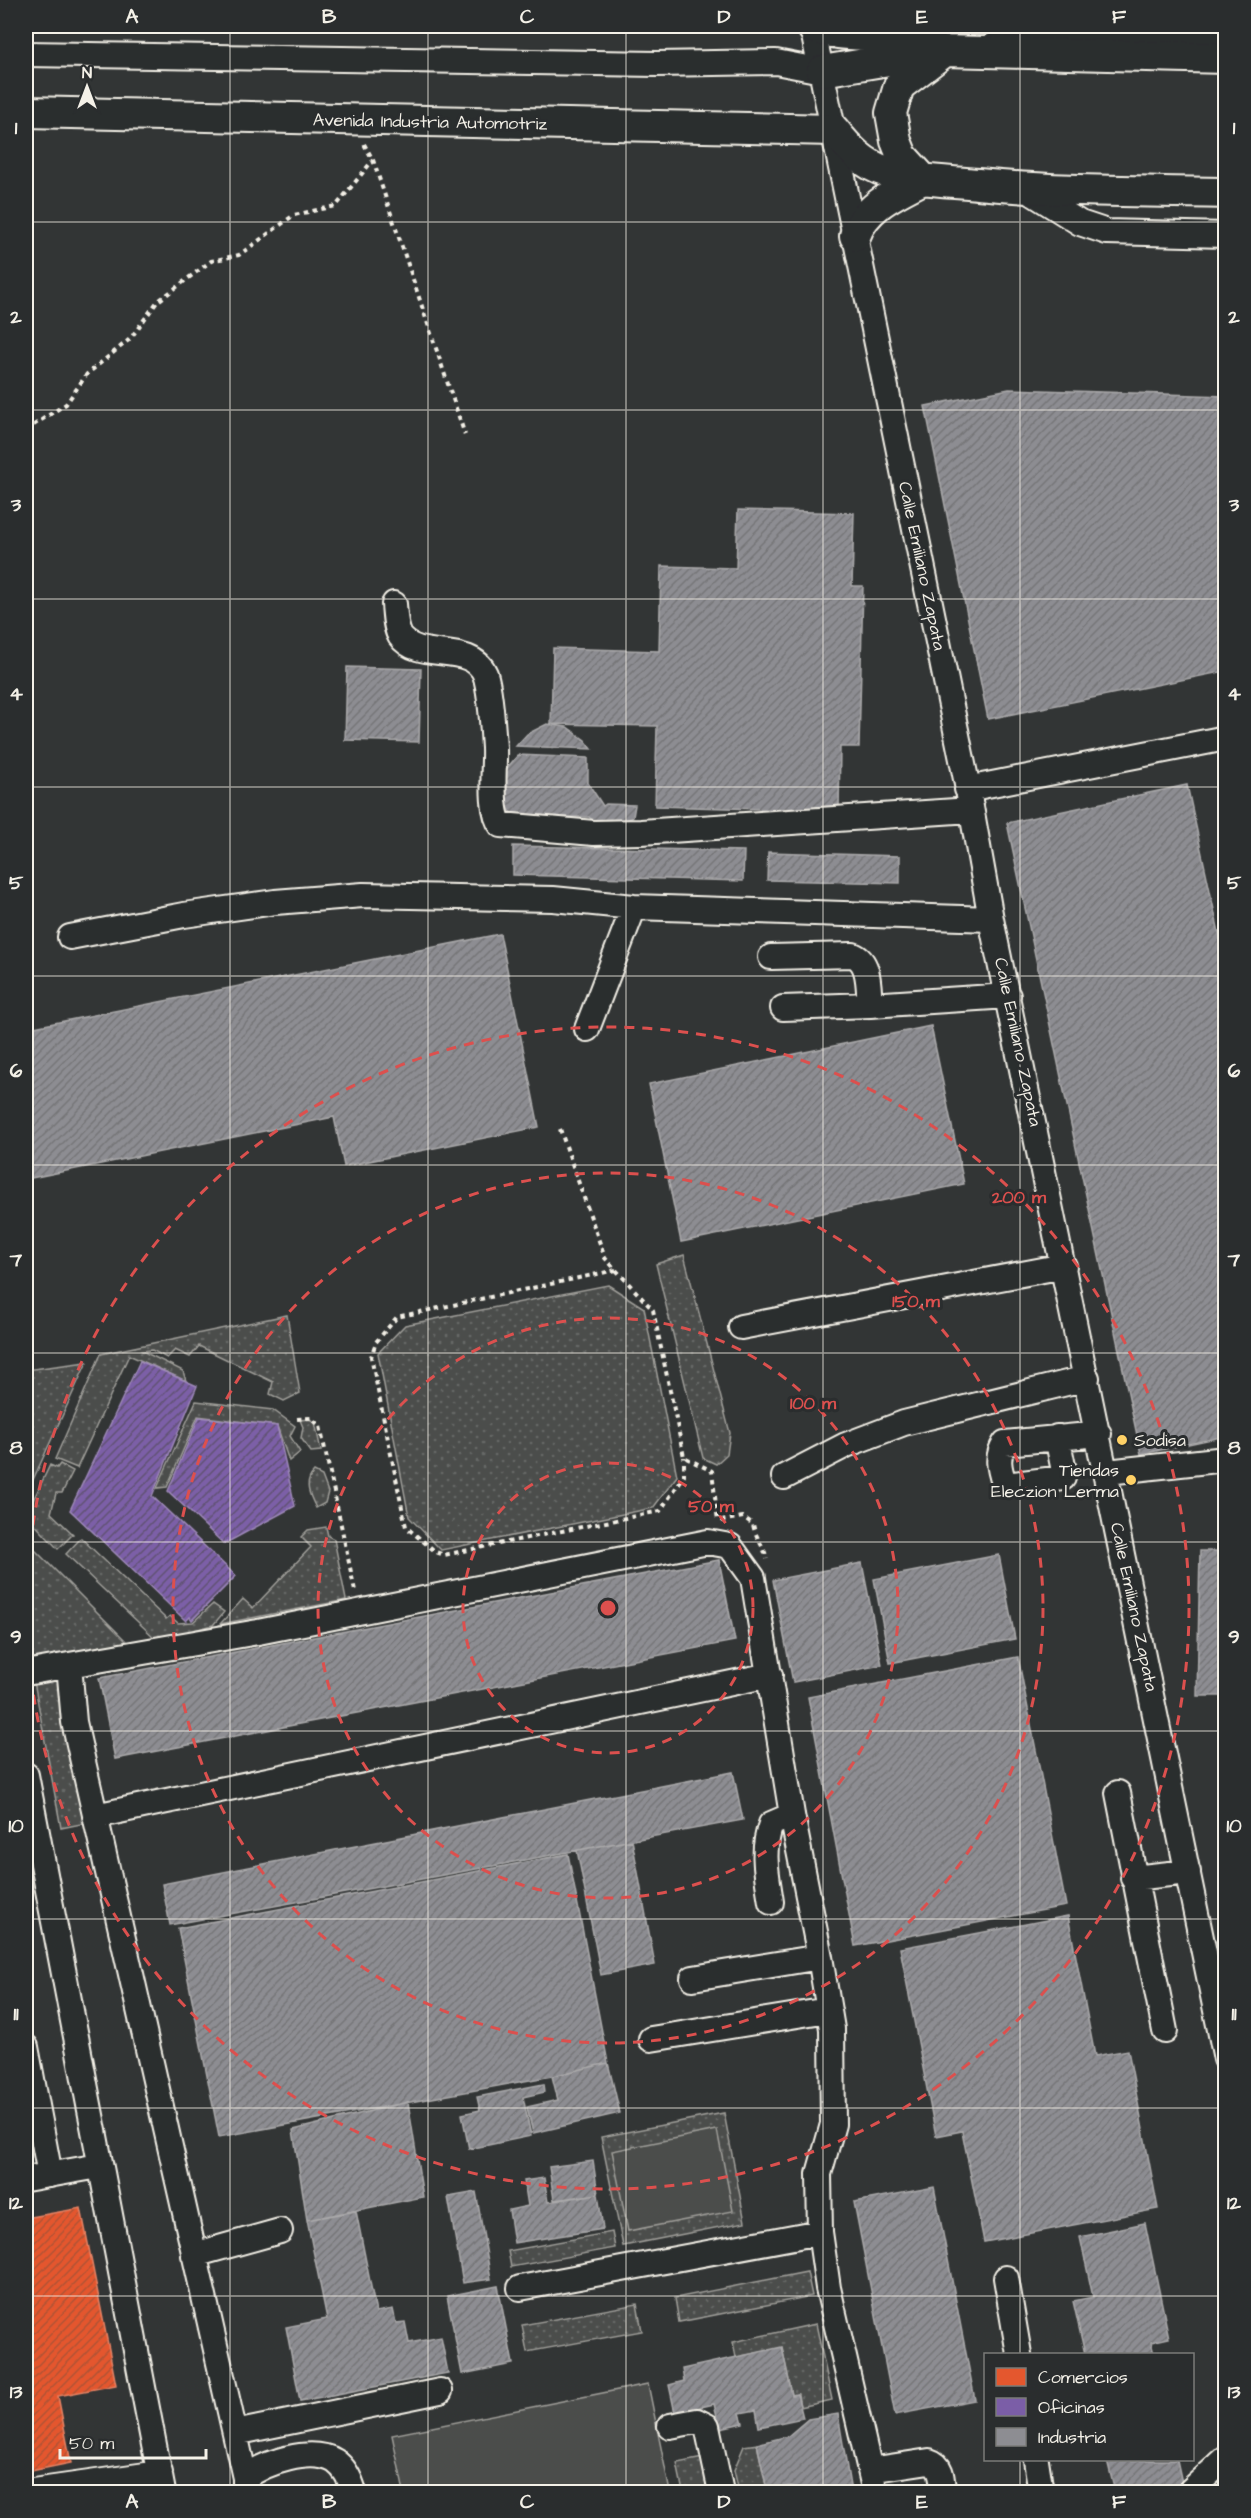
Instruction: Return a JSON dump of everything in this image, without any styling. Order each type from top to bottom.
[{"type":"main road","points":[[812,26],[829,33],[886,36],[917,41],[944,51]]},
{"type":"main road","points":[[923,179],[902,156],[896,141],[891,113],[899,86],[944,51]]},
{"type":"main road","points":[[822,71],[944,51],[1226,58]]},
{"type":"main road","name":"Avenida Industria Automotriz","points":[[26,112],[834,130]]},
{"type":"main road","points":[[834,130],[850,151],[866,162],[885,172],[923,179],[1026,189],[1226,193]]},
{"type":"main road","points":[[855,236],[858,225],[873,208],[886,198],[923,179]]},
{"type":"street","name":"Calle Emiliano Zapata","points":[[812,26],[969,799],[991,919],[1107,1472],[1226,2059]]},
{"type":"street","points":[[980,53],[1018,32],[1038,30],[1226,35]]},
{"type":"street","points":[[26,54],[657,63],[776,62],[822,71]]},
{"type":"street","points":[[1026,189],[1080,223],[1107,232],[1226,235]]},
{"type":"street","points":[[394,604],[395,620],[400,635],[415,648],[461,656],[479,664],[485,676],[494,745],[495,814],[501,825],[594,833],[641,832],[969,799],[1226,738]]},
{"type":"street","points":[[70,937],[184,915],[275,902],[363,895],[553,899],[634,907],[991,919]]},
{"type":"street","points":[[587,1029],[634,907]]},
{"type":"street","points":[[771,957],[853,955],[858,957],[866,968],[870,1005]]},
{"type":"street","points":[[783,1008],[1008,996]]},
{"type":"street","points":[[741,1327],[1064,1266]]},
{"type":"street","points":[[784,1477],[846,1445],[904,1423],[1087,1378]]},
{"type":"street","points":[[1056,1437],[1099,1434]]},
{"type":"street","points":[[1107,1472],[1226,1460]]},
{"type":"street","points":[[26,1673],[258,1632],[708,1542],[730,1546],[753,1578],[792,1815],[832,2029],[833,2124],[819,2174],[820,2232],[828,2288],[872,2481],[929,2461],[934,2462],[941,2472],[943,2493]]},
{"type":"street","points":[[69,1665],[74,1722],[245,2485]]},
{"type":"street","points":[[95,1816],[770,1675]]},
{"type":"street","points":[[26,1775],[99,2166],[162,2483],[26,2492]]},
{"type":"street","points":[[1118,1793],[1165,2031]]},
{"type":"street","points":[[771,1902],[764,1853],[765,1839],[771,1824],[792,1815]]},
{"type":"street","points":[[1133,1878],[1188,1872]]},
{"type":"street","points":[[693,1978],[820,1957]]},
{"type":"street","points":[[651,2039],[828,2010]]},
{"type":"street","points":[[26,2047],[50,2175]]},
{"type":"street","points":[[26,2179],[99,2166]]},
{"type":"street","points":[[194,2255],[280,2231]]},
{"type":"street","points":[[520,2288],[820,2232]]},
{"type":"street","points":[[1006,2278],[1019,2353]]},
{"type":"street","points":[[235,2433],[440,2391]]},
{"type":"street","points":[[670,2426],[697,2421],[707,2426],[721,2493]]},
{"type":"street","points":[[245,2485],[258,2468],[277,2461],[315,2456],[337,2462],[345,2472],[354,2493]]},
{"type":"street","points":[[1189,2493],[1226,2458]]},
{"type":"street","points":[[1036,2461],[1041,2493]]},
{"type":"path","points":[[351,120],[373,160],[465,435]]},
{"type":"path","points":[[26,430],[66,404],[87,374],[130,339],[157,302],[211,261],[238,255],[294,215],[336,206],[373,160]]},
{"type":"path","points":[[560,1129],[605,1258],[616,1270],[652,1310],[684,1457],[684,1476],[660,1511],[444,1555],[436,1552],[406,1527],[371,1357],[376,1342],[397,1317],[616,1270]]},
{"type":"path","points":[[297,1419],[311,1418],[320,1426],[356,1595]]},
{"type":"path","points":[[684,1457],[712,1471],[718,1522]]},
{"type":"shaded area","points":[[684,1255],[730,1433],[727,1454],[716,1464],[703,1458],[656,1264]]},
{"type":"shaded area","points":[[608,1285],[644,1308],[677,1476],[653,1508],[441,1550],[409,1517],[378,1353],[405,1325]]},
{"type":"shaded area","points":[[287,1315],[300,1393],[284,1401],[270,1394],[273,1382],[199,1346],[190,1357],[175,1350],[167,1358],[152,1350],[142,1351],[183,1371],[186,1381],[129,1355],[77,1468],[55,1459],[101,1354]]},
{"type":"shaded area","points":[[87,1362],[26,1495],[26,1370]]},
{"type":"shaded area","points":[[196,1401],[273,1410],[295,1426],[290,1436],[300,1452],[289,1461],[277,1426],[198,1416],[167,1487],[157,1488]]},
{"type":"shaded area","points":[[309,1419],[315,1422],[321,1451],[311,1452],[301,1438],[303,1427],[300,1420]]},
{"type":"shaded area","points":[[60,1464],[73,1471],[62,1493],[56,1493],[51,1513],[73,1534],[58,1549],[26,1515],[50,1465],[57,1468]]},
{"type":"shaded area","points":[[314,1472],[322,1476],[328,1492],[325,1503],[316,1508],[308,1485]]},
{"type":"shaded area","points":[[326,1527],[328,1536],[334,1539],[346,1600],[220,1624],[243,1599],[253,1608],[311,1547],[301,1537],[308,1530]]},
{"type":"shaded area","points":[[81,1538],[166,1619],[170,1616],[178,1623],[193,1622],[213,1604],[224,1612],[213,1625],[157,1640],[66,1554]]},
{"type":"shaded area","points":[[26,1541],[127,1642],[125,1651],[81,1666],[86,1823],[61,1828],[26,1638]]},
{"type":"shaded area","points":[[724,2113],[745,2222],[623,2246],[601,2137]]},
{"type":"shaded area","points":[[717,2130],[733,2211],[628,2231],[612,2151]]},
{"type":"shaded area","points":[[612,2232],[615,2248],[511,2267],[508,2251]]},
{"type":"shaded area","points":[[807,2272],[812,2296],[679,2322],[675,2298]]},
{"type":"shaded area","points":[[637,2304],[642,2331],[527,2352],[522,2325]]},
{"type":"shaded area","points":[[816,2324],[832,2400],[800,2407],[798,2394],[792,2395],[782,2348],[736,2357],[733,2342]]},
{"type":"shaded area","points":[[648,2384],[670,2492],[404,2492],[392,2435]]},
{"type":"shaded area","points":[[757,2444],[767,2490],[739,2492],[734,2470],[744,2446]]},
{"type":"shaded area","points":[[714,2456],[721,2492],[683,2492],[677,2463]]},
{"type":"building: Comercios","points":[[81,2208],[116,2385],[58,2396],[71,2463],[26,2472],[26,2218]]},
{"type":"building: Oficinas","points":[[140,1361],[197,1386],[152,1496],[236,1576],[192,1620],[190,1617],[186,1621],[70,1510]]},
{"type":"building: Oficinas","points":[[199,1417],[277,1426],[295,1506],[224,1544],[168,1491]]},
{"type":"building: Industria","points":[[1009,389],[1226,396],[1226,671],[988,719],[925,406]]},
{"type":"building: Industria","points":[[738,510],[854,513],[852,586],[863,586],[859,747],[840,747],[839,811],[655,806],[657,726],[551,724],[553,648],[659,651],[661,566],[736,568]]},
{"type":"building: Industria","points":[[347,667],[421,669],[419,742],[345,740]]},
{"type":"building: Industria","points":[[547,724],[567,727],[585,740],[592,749],[516,746],[527,734]]},
{"type":"building: Industria","points":[[518,755],[588,758],[588,783],[603,806],[606,804],[635,805],[633,817],[607,830],[603,830],[589,817],[564,817],[558,825],[517,823],[503,798],[501,775]]},
{"type":"building: Industria","points":[[1187,785],[1226,965],[1226,1436],[1141,1454],[1007,823]]},
{"type":"building: Industria","points":[[513,846],[744,851],[743,881],[513,875]]},
{"type":"building: Industria","points":[[768,852],[900,856],[900,883],[767,880]]},
{"type":"building: Industria","points":[[500,934],[539,1127],[344,1166],[334,1117],[26,1179],[26,1013],[29,1028]]},
{"type":"building: Industria","points":[[931,1026],[964,1184],[681,1242],[649,1084]]},
{"type":"building: Industria","points":[[1200,1551],[1226,1551],[1226,1696],[1197,1696]]},
{"type":"building: Industria","points":[[999,1555],[1015,1639],[890,1663],[874,1579]]},
{"type":"building: Industria","points":[[719,1560],[735,1641],[115,1759],[99,1678]]},
{"type":"building: Industria","points":[[862,1563],[882,1665],[793,1682],[773,1580]]},
{"type":"building: Industria","points":[[1018,1657],[1066,1906],[855,1946],[808,1697]]},
{"type":"building: Industria","points":[[1226,1754],[1226,1835],[1224,1835]]},
{"type":"building: Industria","points":[[733,1772],[743,1820],[170,1925],[162,1884]]},
{"type":"building: Industria","points":[[632,1840],[655,1965],[601,1975],[577,1850]]},
{"type":"building: Industria","points":[[568,1854],[608,2063],[552,2076],[219,2137],[178,1928]]},
{"type":"building: Industria","points":[[1068,1916],[1095,2056],[1128,2050],[1158,2209],[984,2242],[962,2131],[936,2136],[900,1948]]},
{"type":"building: Industria","points":[[608,2063],[620,2113],[533,2133],[527,2107],[558,2100],[552,2076]]},
{"type":"building: Industria","points":[[544,2084],[545,2092],[523,2097],[531,2136],[469,2149],[462,2114],[480,2110],[477,2097]]},
{"type":"building: Industria","points":[[408,2102],[423,2197],[307,2220],[293,2130]]},
{"type":"building: Industria","points":[[593,2161],[598,2194],[554,2200],[549,2167]]},
{"type":"building: Industria","points":[[544,2178],[548,2202],[598,2194],[603,2229],[514,2243],[509,2210],[528,2206],[524,2181]]},
{"type":"building: Industria","points":[[934,2187],[975,2400],[895,2415],[854,2202]]},
{"type":"building: Industria","points":[[476,2192],[491,2279],[463,2283],[448,2197]]},
{"type":"building: Industria","points":[[356,2211],[376,2312],[393,2309],[396,2323],[405,2322],[409,2343],[441,2337],[448,2373],[300,2401],[286,2327],[327,2319],[307,2220]]},
{"type":"building: Industria","points":[[1145,2223],[1169,2338],[1151,2342],[1154,2353],[1085,2353],[1073,2301],[1093,2297],[1080,2237]]},
{"type":"building: Industria","points":[[498,2286],[513,2364],[462,2374],[447,2296]]},
{"type":"building: Industria","points":[[782,2347],[792,2395],[797,2394],[803,2418],[759,2427],[756,2410],[740,2413],[743,2423],[720,2428],[714,2404],[675,2413],[669,2385],[684,2381],[682,2369]]},
{"type":"building: Industria","points":[[838,2414],[851,2492],[808,2492],[791,2486],[767,2490],[757,2444],[788,2436],[808,2419]]},
{"type":"building: Industria","points":[[1107,2461],[1177,2461],[1184,2492],[1115,2492]]},
{"type":"place","name":"Sodisa","points":[[1122,1440]]},
{"type":"place","name":"Tiendas Eleczion Lerma","points":[[1131,1480]]}]
